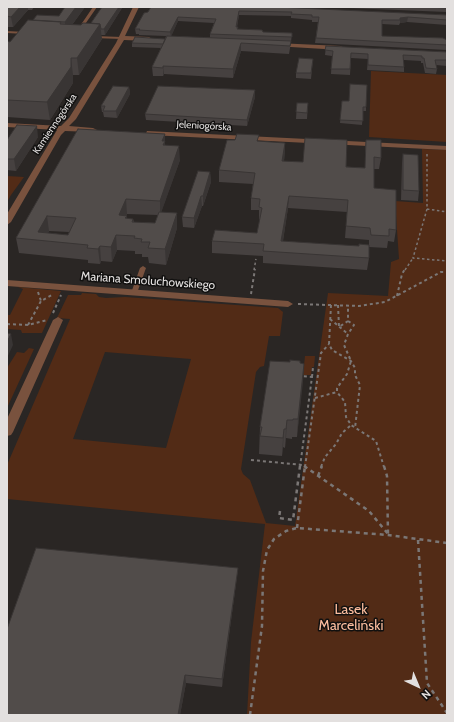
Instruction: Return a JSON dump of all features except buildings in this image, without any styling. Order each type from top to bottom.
[{"type":"street","name":"Kamiennogórska","points":[[7,222],[58,134],[75,114],[122,38],[136,7]]},
{"type":"street","points":[[122,38],[155,39]]},
{"type":"street","points":[[272,45],[350,49]]},
{"type":"street","points":[[7,125],[103,131]]},
{"type":"street","name":"Jeleniogórska","points":[[142,133],[447,148]]},
{"type":"street","name":"Mariana Smoluchowskiego","points":[[7,283],[288,304]]},
{"type":"street","points":[[7,432],[58,320]]},
{"type":"lane","points":[[76,36],[95,7]]},
{"type":"lane","points":[[7,32],[31,33]]},
{"type":"lane","points":[[91,36],[122,38]]},
{"type":"lane","points":[[134,293],[143,268]]},
{"type":"path","points":[[397,296],[402,274],[413,258],[427,209],[428,148]]},
{"type":"path","points":[[427,209],[447,212]]},
{"type":"path","points":[[413,258],[447,261]]},
{"type":"path","points":[[256,259],[251,295],[256,296]]},
{"type":"path","points":[[288,304],[348,306],[385,302],[441,272],[447,272]]},
{"type":"path","points":[[28,325],[40,301]]},
{"type":"path","points":[[331,305],[329,344],[332,350],[351,361]]},
{"type":"path","points":[[338,305],[339,327]]},
{"type":"path","points":[[348,306],[348,321]]},
{"type":"path","points":[[330,319],[348,334]]},
{"type":"path","points":[[7,324],[28,325],[50,320],[58,320]]},
{"type":"path","points":[[339,327],[348,321]]},
{"type":"path","points":[[348,321],[354,325],[348,334],[344,345],[355,368],[355,375],[360,385],[355,428]]},
{"type":"path","points":[[297,528],[321,353],[329,344]]},
{"type":"path","points":[[337,392],[337,388],[347,374],[351,361]]},
{"type":"path","points":[[280,511],[279,518],[293,520],[313,366]]},
{"type":"path","points":[[297,376],[312,377]]},
{"type":"path","points":[[314,398],[337,392]]},
{"type":"path","points":[[337,392],[345,402],[346,417],[351,425],[376,442],[387,476],[388,535]]},
{"type":"path","points":[[318,476],[325,457],[336,444],[342,433],[351,425]]},
{"type":"path","points":[[250,460],[300,465],[306,468],[369,511],[388,535]]},
{"type":"path","points":[[250,715],[262,626],[263,571],[267,550],[274,539],[297,528],[388,535],[447,543]]},
{"type":"path","points":[[418,540],[428,683],[447,713]]},
{"type":"green space","points":[[371,71],[447,75],[447,142],[369,137]]},
{"type":"green space","name":"Lasek Marceliński","points":[[422,149],[447,150],[447,715],[247,715],[251,642],[265,524],[7,499],[7,465],[70,319],[57,318],[68,295],[81,295],[82,293],[96,294],[99,297],[106,298],[125,297],[278,308],[283,312],[280,336],[269,336],[264,366],[260,367],[256,372],[241,469],[243,474],[250,480],[266,523],[295,526],[328,293],[388,296],[391,262],[399,259],[395,201],[423,203]],"holes":[[[105,352],[191,359],[166,448],[73,439]]]},
{"type":"green space","points":[[7,176],[24,177],[7,202]]},
{"type":"green space","points":[[18,287],[61,291],[42,333],[22,333],[21,330],[7,329],[7,315],[10,315],[23,289]]},
{"type":"green space","points":[[29,348],[34,349],[7,408],[7,368],[17,352],[24,353]]},
{"type":"green space","points":[[305,356],[315,356],[314,367],[312,367],[311,375],[303,375]]}]
